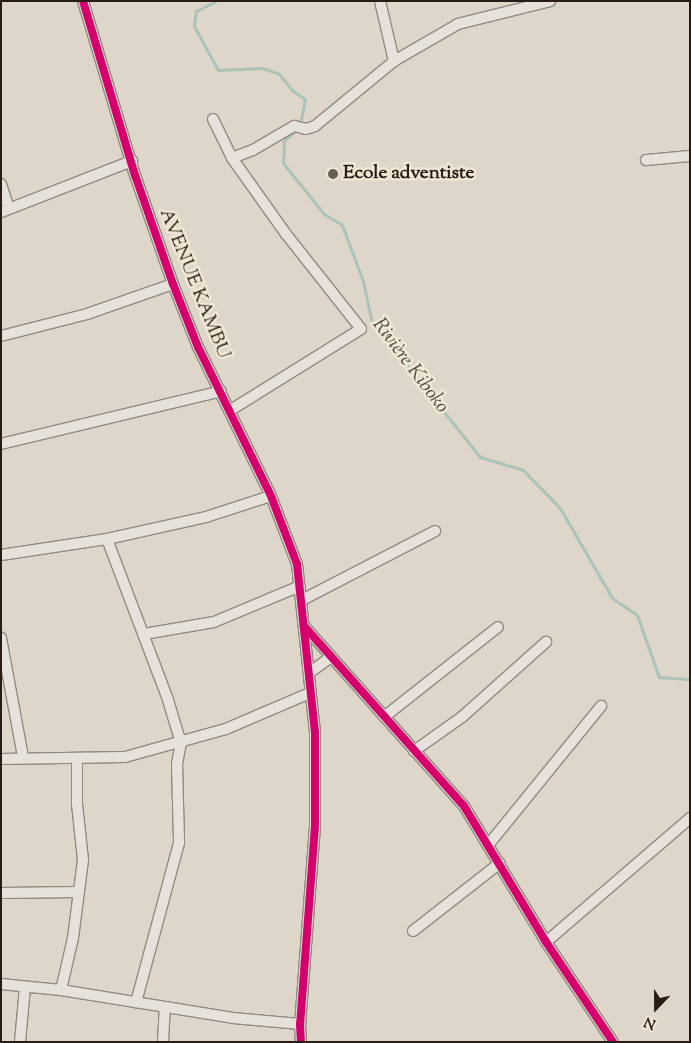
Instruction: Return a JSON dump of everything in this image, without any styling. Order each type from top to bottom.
[{"type":"street","name":"AVENUE KAMBU","points":[[83,1],[132,161],[173,284],[198,347],[231,410],[292,548],[300,586],[315,733],[315,826],[300,1024],[301,1042]]},
{"type":"street","points":[[380,1],[394,60]]},
{"type":"street","points":[[232,158],[253,150],[299,126],[315,126],[394,60],[471,19],[550,1]]},
{"type":"street","points":[[213,119],[232,158],[286,234],[361,329],[231,410]]},
{"type":"street","points":[[646,160],[690,156]]},
{"type":"street","points":[[1,184],[5,210],[132,161]]},
{"type":"street","points":[[1,336],[87,314],[173,284]]},
{"type":"street","points":[[1,444],[221,391]]},
{"type":"street","points":[[1,555],[107,539],[206,517],[270,496]]},
{"type":"street","points":[[302,600],[435,531]]},
{"type":"street","points":[[107,539],[144,634],[181,743],[176,764],[179,843],[136,1002]]},
{"type":"street","points":[[144,634],[214,622],[300,586]]},
{"type":"street","points":[[304,626],[464,806],[489,844],[546,942],[612,1042]]},
{"type":"street","points":[[384,717],[498,628]]},
{"type":"street","points":[[1,638],[24,757]]},
{"type":"street","points":[[414,751],[462,717],[546,642]]},
{"type":"street","points":[[308,672],[331,658]]},
{"type":"street","points":[[1,759],[24,757],[76,759],[125,757],[226,729],[310,693]]},
{"type":"street","points":[[489,844],[601,706]]},
{"type":"street","points":[[61,990],[83,860],[76,804],[76,759]]},
{"type":"street","points":[[546,942],[690,818]]},
{"type":"street","points":[[413,931],[500,863]]},
{"type":"street","points":[[1,893],[79,892]]},
{"type":"street","points":[[1,984],[61,990],[165,1007],[300,1024]]},
{"type":"street","points":[[20,1042],[25,986]]},
{"type":"street","points":[[163,1042],[165,1007]]},
{"type":"waterway","name":"Rivière Kiboko","points":[[216,1],[196,11],[194,26],[218,70],[262,68],[279,74],[293,91],[305,99],[300,124]]},
{"type":"waterway","name":"Rivière Kiboko","points":[[297,130],[284,140],[283,163],[324,214],[342,225],[363,281],[371,320],[480,457],[523,470],[560,508],[612,598],[637,615],[659,677],[690,679]]},
{"type":"cycle path","points":[[83,1],[135,175],[173,284],[198,347],[271,496],[297,564],[315,733],[315,826],[300,1024],[301,1042]]},
{"type":"cycle path","points":[[304,626],[464,806],[546,942],[613,1042]]},
{"type":"place","name":"Ecole adventiste","points":[[333,174]]}]
